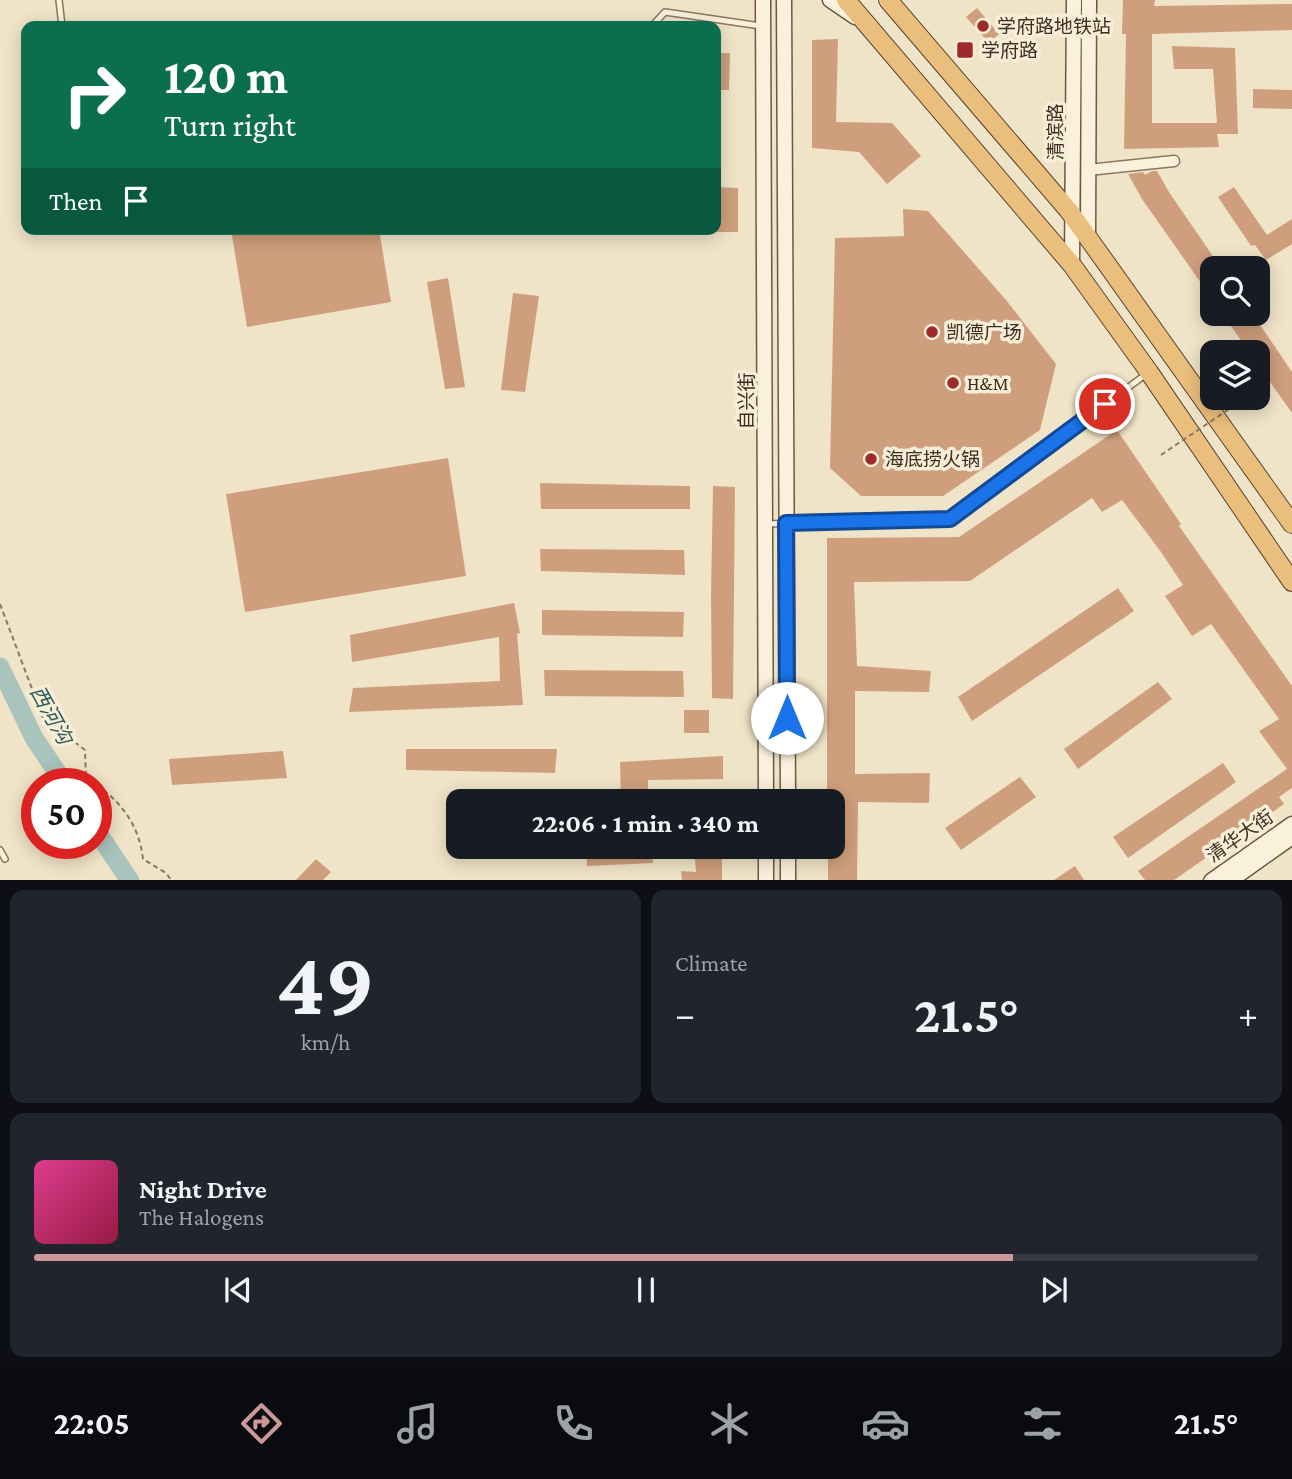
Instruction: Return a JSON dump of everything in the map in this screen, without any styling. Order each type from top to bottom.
[{"type":"highway","points":[[846,0],[1072,265],[1149,372],[1292,582]]},
{"type":"highway","points":[[888,0],[1073,216],[1292,524]]},
{"type":"main road","name":"自兴街","points":[[763,0],[766,789]]},
{"type":"main road","name":"自兴街","points":[[784,0],[788,789]]},
{"type":"main road","points":[[785,31],[789,7],[793,0]]},
{"type":"main road","points":[[830,0],[868,26]]},
{"type":"main road","name":"清滨路","points":[[1072,265],[1074,0]]},
{"type":"main road","name":"清滨路","points":[[1087,237],[1089,0]]},
{"type":"main road","name":"清华大街","points":[[1211,880],[1292,824]]},
{"type":"main road","name":"清华大街","points":[[1230,880],[1292,837]]},
{"type":"main road","points":[[766,859],[766,880]]},
{"type":"main road","points":[[788,859],[788,880]]},
{"type":"street","points":[[1088,170],[1174,162]]},
{"type":"lane","points":[[59,0],[61,21]]},
{"type":"lane","points":[[657,21],[665,12],[764,26]]},
{"type":"lane","points":[[765,524],[950,519],[1149,372]]},
{"type":"lane","points":[[0,850],[5,859]]},
{"type":"path","points":[[1161,455],[1228,410]]},
{"type":"path","points":[[0,604],[43,718],[85,750],[86,768]]},
{"type":"path","points":[[112,795],[117,799],[141,838],[143,859],[166,873],[172,880]]},
{"type":"building","points":[[1123,0],[1155,0],[1154,6],[1292,4],[1292,30],[1152,34],[1152,123],[1217,123],[1213,69],[1174,69],[1172,46],[1235,48],[1238,134],[1217,134],[1219,147],[1124,149],[1126,34],[1122,34]]},
{"type":"building","name":"学府路地铁站","points":[[977,8],[999,34],[989,43],[966,17]]},
{"type":"building","points":[[838,39],[836,122],[892,123],[921,156],[887,184],[859,152],[812,148],[812,40]]},
{"type":"building","points":[[721,53],[730,53],[729,90],[721,90]]},
{"type":"building","points":[[1253,89],[1292,90],[1292,109],[1253,108]]},
{"type":"building","points":[[1157,171],[1213,256],[1200,256],[1200,282],[1142,199],[1128,174],[1143,172],[1145,175]]},
{"type":"building","points":[[721,187],[738,188],[738,232],[721,232]]},
{"type":"building","points":[[1234,187],[1267,235],[1292,219],[1292,244],[1270,258],[1263,256],[1255,245],[1251,246],[1218,197]]},
{"type":"building","name":"凯德广场","points":[[903,209],[928,211],[1006,300],[1056,364],[1040,430],[943,496],[861,496],[830,468],[835,238],[904,236]]},
{"type":"building","points":[[232,235],[380,235],[391,302],[247,327]]},
{"type":"building","points":[[448,278],[465,387],[445,389],[427,282]]},
{"type":"building","points":[[513,293],[539,296],[525,392],[501,390]]},
{"type":"building","points":[[1231,326],[1261,326],[1292,372],[1292,413],[1270,382],[1270,340],[1241,340]]},
{"type":"building","points":[[1117,430],[1181,524],[1179,526],[1292,686],[1292,788],[1279,797],[1284,804],[1174,880],[1145,880],[1138,871],[1287,769],[1259,731],[1279,719],[1211,624],[1192,636],[1165,596],[1183,585],[1161,552],[1122,500],[1102,512],[1092,498],[970,581],[854,582],[857,666],[931,671],[929,692],[855,691],[855,774],[930,773],[929,803],[858,802],[857,880],[828,880],[828,859],[845,859],[845,789],[827,789],[827,538],[959,537]]},
{"type":"building","points":[[448,458],[466,576],[245,612],[226,494]]},
{"type":"building","points":[[540,483],[690,486],[690,509],[541,509]]},
{"type":"building","points":[[713,486],[735,487],[733,699],[712,698]]},
{"type":"building","points":[[540,549],[684,550],[685,575],[541,571]]},
{"type":"building","points":[[1118,588],[1134,611],[972,721],[958,697]]},
{"type":"building","points":[[514,603],[520,633],[517,634],[523,705],[349,712],[353,688],[500,681],[499,637],[352,662],[350,635]]},
{"type":"building","points":[[542,610],[684,612],[683,637],[542,635]]},
{"type":"building","points":[[544,670],[683,671],[684,697],[545,696]]},
{"type":"building","points":[[1158,682],[1172,699],[1078,769],[1064,749]]},
{"type":"building","points":[[684,710],[709,710],[709,733],[684,733]]},
{"type":"building","points":[[406,749],[557,749],[555,773],[406,770]]},
{"type":"building","points":[[283,751],[287,778],[172,785],[169,759]]},
{"type":"building","points":[[723,756],[723,779],[648,780],[648,789],[621,789],[620,762]]},
{"type":"building","points":[[1223,763],[1236,782],[1128,858],[1113,837]]},
{"type":"building","points":[[1020,777],[1036,797],[961,850],[945,828]]},
{"type":"building","points":[[316,859],[331,872],[323,880],[296,880]]},
{"type":"building","points":[[587,859],[653,859],[653,863],[587,866]]},
{"type":"building","points":[[695,859],[722,859],[722,880],[682,880],[681,871],[696,872]]},
{"type":"building","points":[[1075,866],[1084,880],[1054,880]]},
{"type":"waterway","name":"西河沟","points":[[0,667],[34,738],[54,768]]},
{"type":"waterway","name":"西河沟","points":[[112,854],[129,880]]},
{"type":"place","name":"学府路地铁站","points":[[983,26]]},
{"type":"place","name":"学府路","points":[[965,50]]},
{"type":"place","name":"凯德广场","points":[[932,332]]},
{"type":"place","name":"H&M","points":[[953,383]]},
{"type":"place","name":"海底捞火锅","points":[[871,459]]},
{"type":"route","points":[[787,718],[786,523],[950,519],[1105,404]]}]
